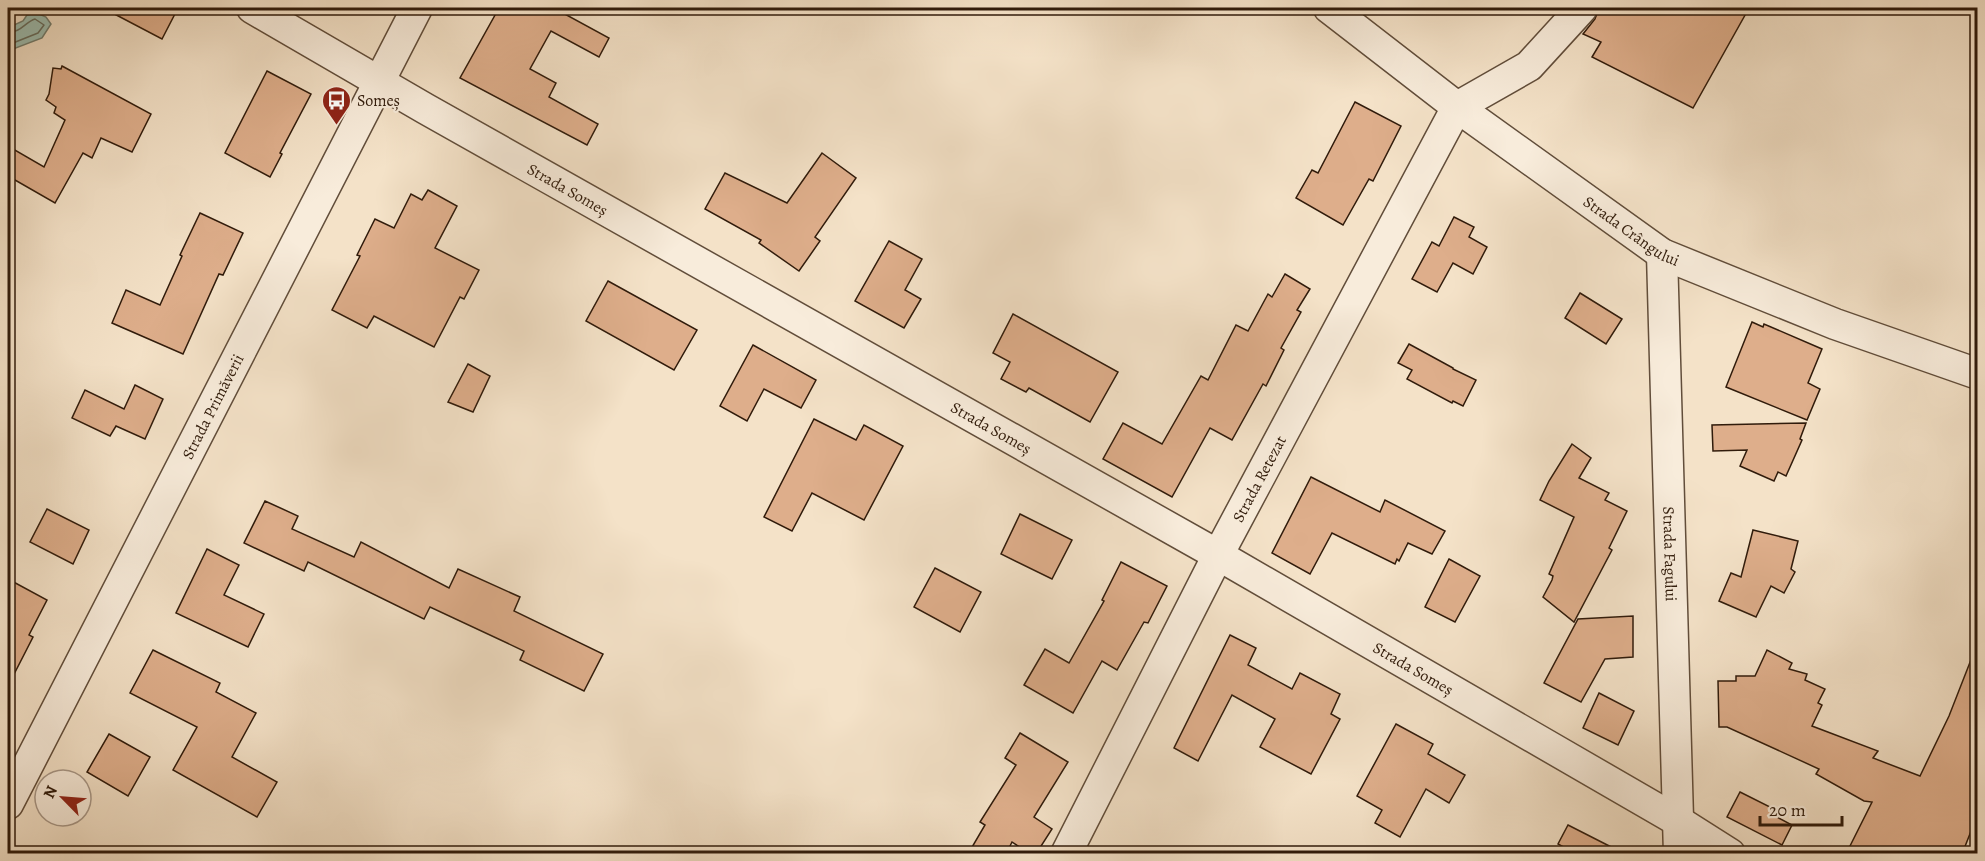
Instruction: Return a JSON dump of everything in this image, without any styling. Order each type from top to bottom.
[{"type":"street","name":"Strada Someș","points":[[252,8],[1218,555],[1678,821],[1730,854]]},
{"type":"street","name":"Strada Primăverii","points":[[8,804],[417,8]]},
{"type":"street","name":"Strada Crângului","points":[[1329,8],[1457,107],[1662,254],[1835,324],[1977,374]]},
{"type":"street","points":[[1457,107],[1529,66],[1582,8]]},
{"type":"street","name":"Strada Retezat","points":[[1066,854],[1218,555],[1457,107]]},
{"type":"street","name":"Strada Fagului","points":[[1662,254],[1679,854]]},
{"type":"water","points":[[37,13],[46,17],[51,24],[42,38],[8,51],[8,24],[12,26],[23,21],[27,15]]},
{"type":"building","points":[[103,8],[178,8],[162,39]]},
{"type":"building","points":[[499,8],[564,8],[561,12],[609,38],[599,57],[551,31],[530,69],[556,83],[549,97],[598,124],[587,145],[460,78]]},
{"type":"building","points":[[1599,8],[1749,8],[1693,108],[1592,57],[1601,42],[1583,34],[1595,19]]},
{"type":"building","points":[[62,66],[151,114],[132,152],[101,138],[92,158],[83,153],[55,203],[8,176],[8,146],[44,167],[65,120],[54,113],[56,107],[46,100],[53,68],[61,69]]},
{"type":"building","points":[[267,71],[311,94],[270,177],[225,153]]},
{"type":"building","points":[[1355,102],[1401,126],[1373,181],[1369,179],[1343,225],[1296,198],[1312,170],[1318,173]]},
{"type":"building","points":[[822,153],[856,178],[815,237],[820,241],[799,271],[759,243],[761,240],[705,209],[725,173],[787,203]]},
{"type":"building","points":[[428,190],[457,206],[435,248],[479,270],[464,299],[460,297],[434,347],[374,316],[367,328],[332,310],[360,256],[357,255],[375,219],[394,228],[411,194],[422,200]]},
{"type":"building","points":[[200,213],[243,233],[223,275],[219,274],[183,354],[112,323],[126,290],[160,305]]},
{"type":"building","points":[[1454,217],[1474,227],[1469,237],[1487,247],[1473,274],[1453,263],[1437,292],[1412,279],[1432,242],[1439,246]]},
{"type":"building","points":[[889,241],[922,259],[905,290],[921,299],[904,328],[855,301]]},
{"type":"building","points":[[1285,274],[1310,289],[1297,310],[1301,312],[1281,348],[1284,350],[1266,386],[1263,384],[1232,440],[1210,428],[1172,497],[1103,459],[1123,423],[1162,444],[1201,376],[1208,380],[1236,325],[1248,331],[1268,294],[1272,297]]},
{"type":"building","points":[[608,281],[697,330],[674,370],[586,321]]},
{"type":"building","points":[[1580,293],[1622,319],[1606,344],[1565,318]]},
{"type":"building","points":[[1013,314],[1118,372],[1090,422],[1029,388],[1026,392],[1001,379],[1010,362],[993,353]]},
{"type":"building","points":[[1752,322],[1763,327],[1764,324],[1822,349],[1808,383],[1820,389],[1807,420],[1726,387]]},
{"type":"building","points":[[1409,344],[1476,380],[1463,406],[1453,401],[1452,403],[1407,379],[1412,370],[1398,363]]},
{"type":"building","points":[[753,345],[816,380],[801,408],[764,389],[747,421],[720,406]]},
{"type":"building","points":[[468,364],[490,376],[473,412],[448,402]]},
{"type":"building","points":[[135,385],[163,399],[145,439],[116,426],[110,436],[72,418],[85,390],[124,409]]},
{"type":"building","points":[[814,419],[856,440],[864,425],[903,446],[864,520],[812,493],[792,531],[764,517]]},
{"type":"building","points":[[1806,423],[1800,439],[1802,440],[1786,476],[1778,472],[1774,481],[1740,466],[1747,450],[1713,451],[1712,425]]},
{"type":"building","points":[[1572,444],[1591,458],[1579,478],[1609,493],[1605,500],[1627,511],[1609,548],[1612,550],[1574,622],[1543,597],[1552,580],[1553,576],[1549,574],[1574,517],[1540,500]]},
{"type":"building","points":[[1311,477],[1380,512],[1385,500],[1445,531],[1432,554],[1408,543],[1399,561],[1397,559],[1395,564],[1332,533],[1310,574],[1272,553]]},
{"type":"building","points":[[265,501],[298,516],[292,529],[354,557],[361,542],[449,588],[458,569],[520,597],[514,611],[603,654],[584,691],[520,660],[524,651],[430,607],[424,619],[308,562],[304,571],[244,543]]},
{"type":"building","points":[[47,509],[89,530],[73,564],[30,542]]},
{"type":"building","points":[[1020,514],[1072,540],[1052,579],[1001,554]]},
{"type":"building","points":[[1753,530],[1798,541],[1791,569],[1795,572],[1784,593],[1771,586],[1756,617],[1719,601],[1731,573],[1741,577]]},
{"type":"building","points":[[207,549],[239,565],[224,595],[264,614],[248,647],[176,613]]},
{"type":"building","points":[[1449,559],[1480,576],[1455,622],[1425,607]]},
{"type":"building","points":[[1121,562],[1167,586],[1148,623],[1144,622],[1117,670],[1102,661],[1073,713],[1024,685],[1045,649],[1069,663],[1104,601],[1102,600]]},
{"type":"building","points":[[935,568],[981,592],[960,632],[914,607]]},
{"type":"building","points":[[8,579],[47,600],[29,635],[33,637],[8,686]]},
{"type":"building","points":[[1633,616],[1633,657],[1605,659],[1581,702],[1544,683],[1578,619]]},
{"type":"building","points":[[1230,635],[1256,648],[1248,665],[1292,689],[1300,673],[1340,694],[1331,714],[1340,719],[1311,774],[1260,747],[1275,719],[1232,695],[1198,761],[1174,748]]},
{"type":"building","points":[[1976,647],[1977,816],[1962,854],[1846,854],[1872,802],[1864,801],[1816,774],[1819,769],[1727,727],[1719,727],[1718,681],[1736,681],[1736,676],[1755,676],[1767,650],[1792,663],[1789,669],[1807,674],[1805,680],[1825,689],[1818,703],[1822,705],[1812,726],[1878,751],[1873,758],[1920,776],[1949,716]]},
{"type":"building","points":[[153,650],[220,683],[216,692],[256,713],[232,757],[277,782],[257,817],[173,770],[197,727],[130,693]]},
{"type":"building","points":[[1599,693],[1634,711],[1618,745],[1583,728]]},
{"type":"building","points":[[1396,724],[1433,744],[1428,754],[1465,775],[1449,803],[1426,789],[1400,837],[1375,823],[1382,810],[1357,796]]},
{"type":"building","points":[[1020,733],[1068,762],[1034,817],[1052,829],[1036,854],[1030,854],[1012,842],[1006,854],[968,854],[985,825],[980,822],[1016,765],[1005,758]]},
{"type":"building","points":[[109,734],[150,757],[128,796],[93,776],[93,768],[89,768]]},
{"type":"building","points":[[1740,792],[1776,810],[1773,815],[1792,825],[1782,845],[1727,817]]},
{"type":"building","points":[[1568,825],[1625,854],[1576,854],[1558,844]]},
{"type":"place","name":"Someș","points":[[336,126]]}]
